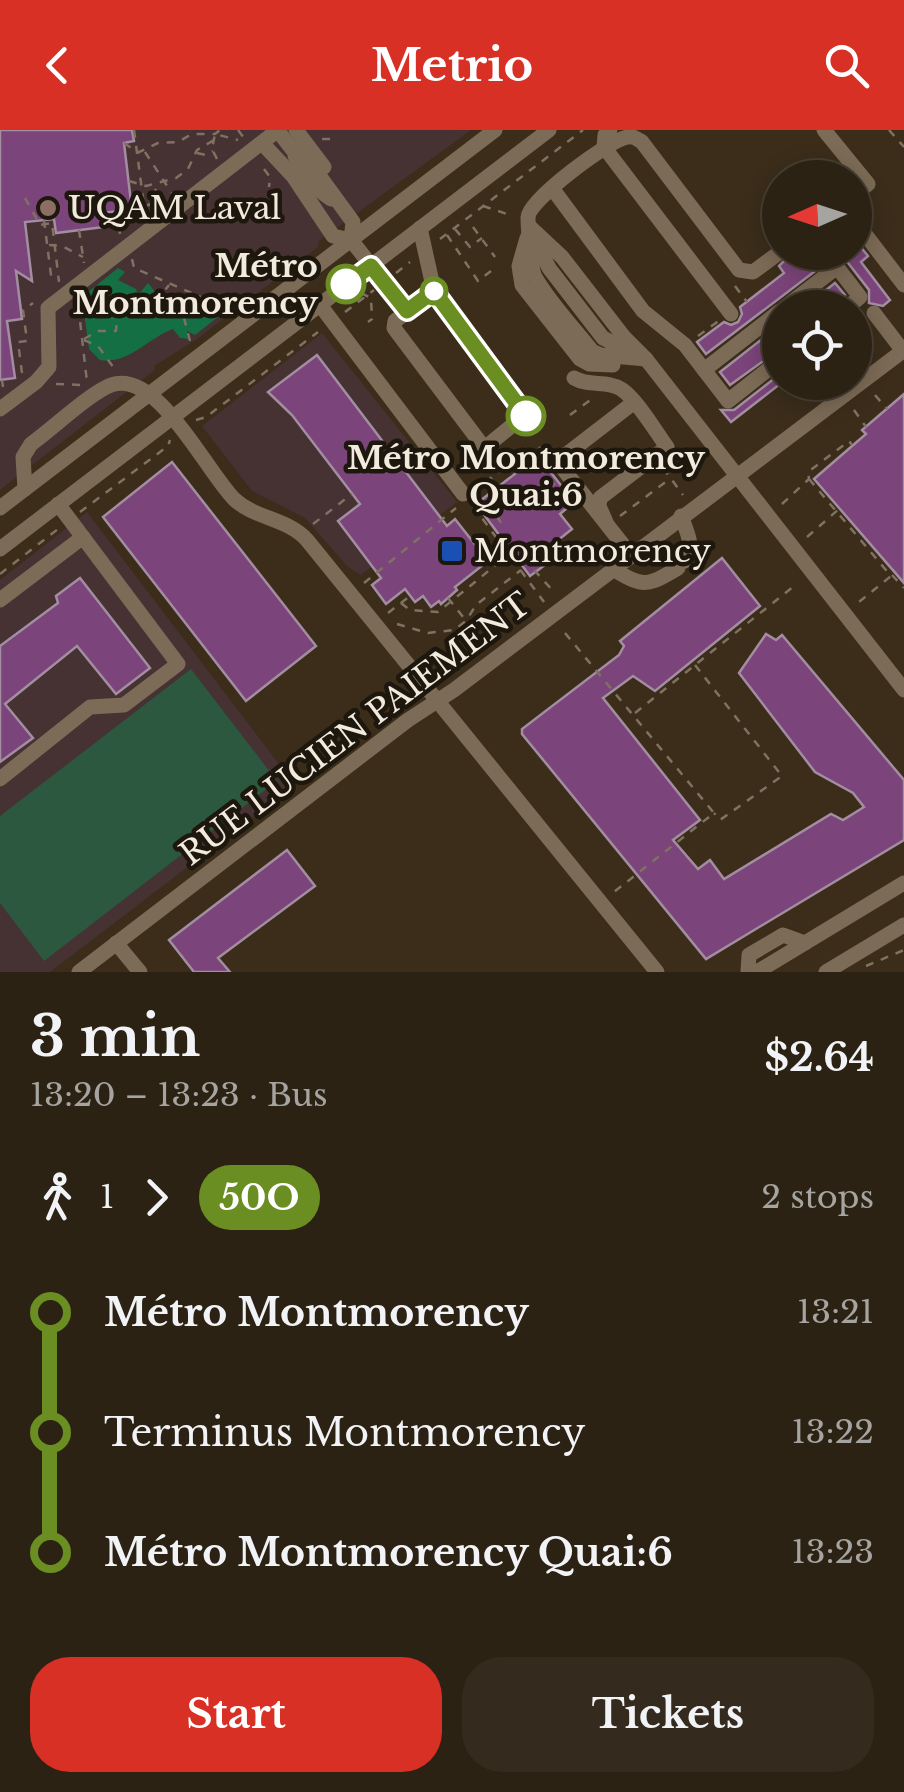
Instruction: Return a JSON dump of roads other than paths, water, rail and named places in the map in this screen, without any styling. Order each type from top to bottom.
[{"type":"street","points":[[0,409],[36,382],[48,367],[48,308],[278,130],[292,149],[312,165],[353,222],[351,240]]},
{"type":"street","points":[[296,130],[329,173],[342,207]]},
{"type":"street","points":[[0,508],[495,130]]},
{"type":"street","points":[[0,548],[549,130]]},
{"type":"street","points":[[824,130],[848,160]]},
{"type":"street","points":[[605,136],[726,316]]},
{"type":"street","points":[[646,359],[596,344],[540,270],[530,228],[531,206],[549,181],[605,136],[627,136],[642,142],[739,270],[757,270],[762,266]]},
{"type":"street","points":[[262,143],[270,166],[333,236],[351,240],[407,311]]},
{"type":"street","points":[[549,181],[644,311],[686,345],[728,400],[762,374]]},
{"type":"street","points":[[420,228],[434,291],[525,413],[524,418],[490,445],[482,445],[394,328],[394,321],[434,291]]},
{"type":"street","points":[[530,228],[562,257],[646,359],[904,690]]},
{"type":"street","points":[[530,228],[520,258],[522,284],[572,350],[589,364],[646,359]]},
{"type":"street","points":[[872,243],[904,285]]},
{"type":"street","points":[[807,290],[837,267],[854,290]]},
{"type":"street","points":[[320,304],[462,494]]},
{"type":"street","points":[[874,313],[904,350]]},
{"type":"street","points":[[704,370],[762,325]]},
{"type":"street","name":"RUE LUCIEN PAIEMENT","points":[[79,972],[904,350]]},
{"type":"street","points":[[574,378],[582,383],[621,388],[667,447],[600,498],[599,506],[631,554]]},
{"type":"street","points":[[25,489],[23,457],[31,444],[108,386],[128,384],[152,392],[238,502],[303,535],[657,972]]},
{"type":"street","points":[[611,520],[555,463],[561,450],[584,433],[594,433],[634,403]]},
{"type":"street","points":[[0,780],[90,706],[124,705],[178,664],[58,504]]},
{"type":"street","points":[[614,569],[643,584],[655,582],[681,565],[691,553],[690,537],[680,516]]},
{"type":"street","points":[[0,600],[83,537]]},
{"type":"street","points":[[757,972],[904,883]]},
{"type":"street","points":[[826,972],[904,924]]},
{"type":"street","points":[[748,972],[749,955],[783,934],[804,943]]},
{"type":"street","points":[[116,943],[140,972]]},
{"type":"place","name":"UQAM Laval","points":[[48,208]]},
{"type":"place","name":"Métro Montmorency","points":[[346,284]]},
{"type":"place","name":"Métro Montmorency Quai:6","points":[[526,416]]},
{"type":"place","name":"Montmorency","points":[[452,551]]}]
